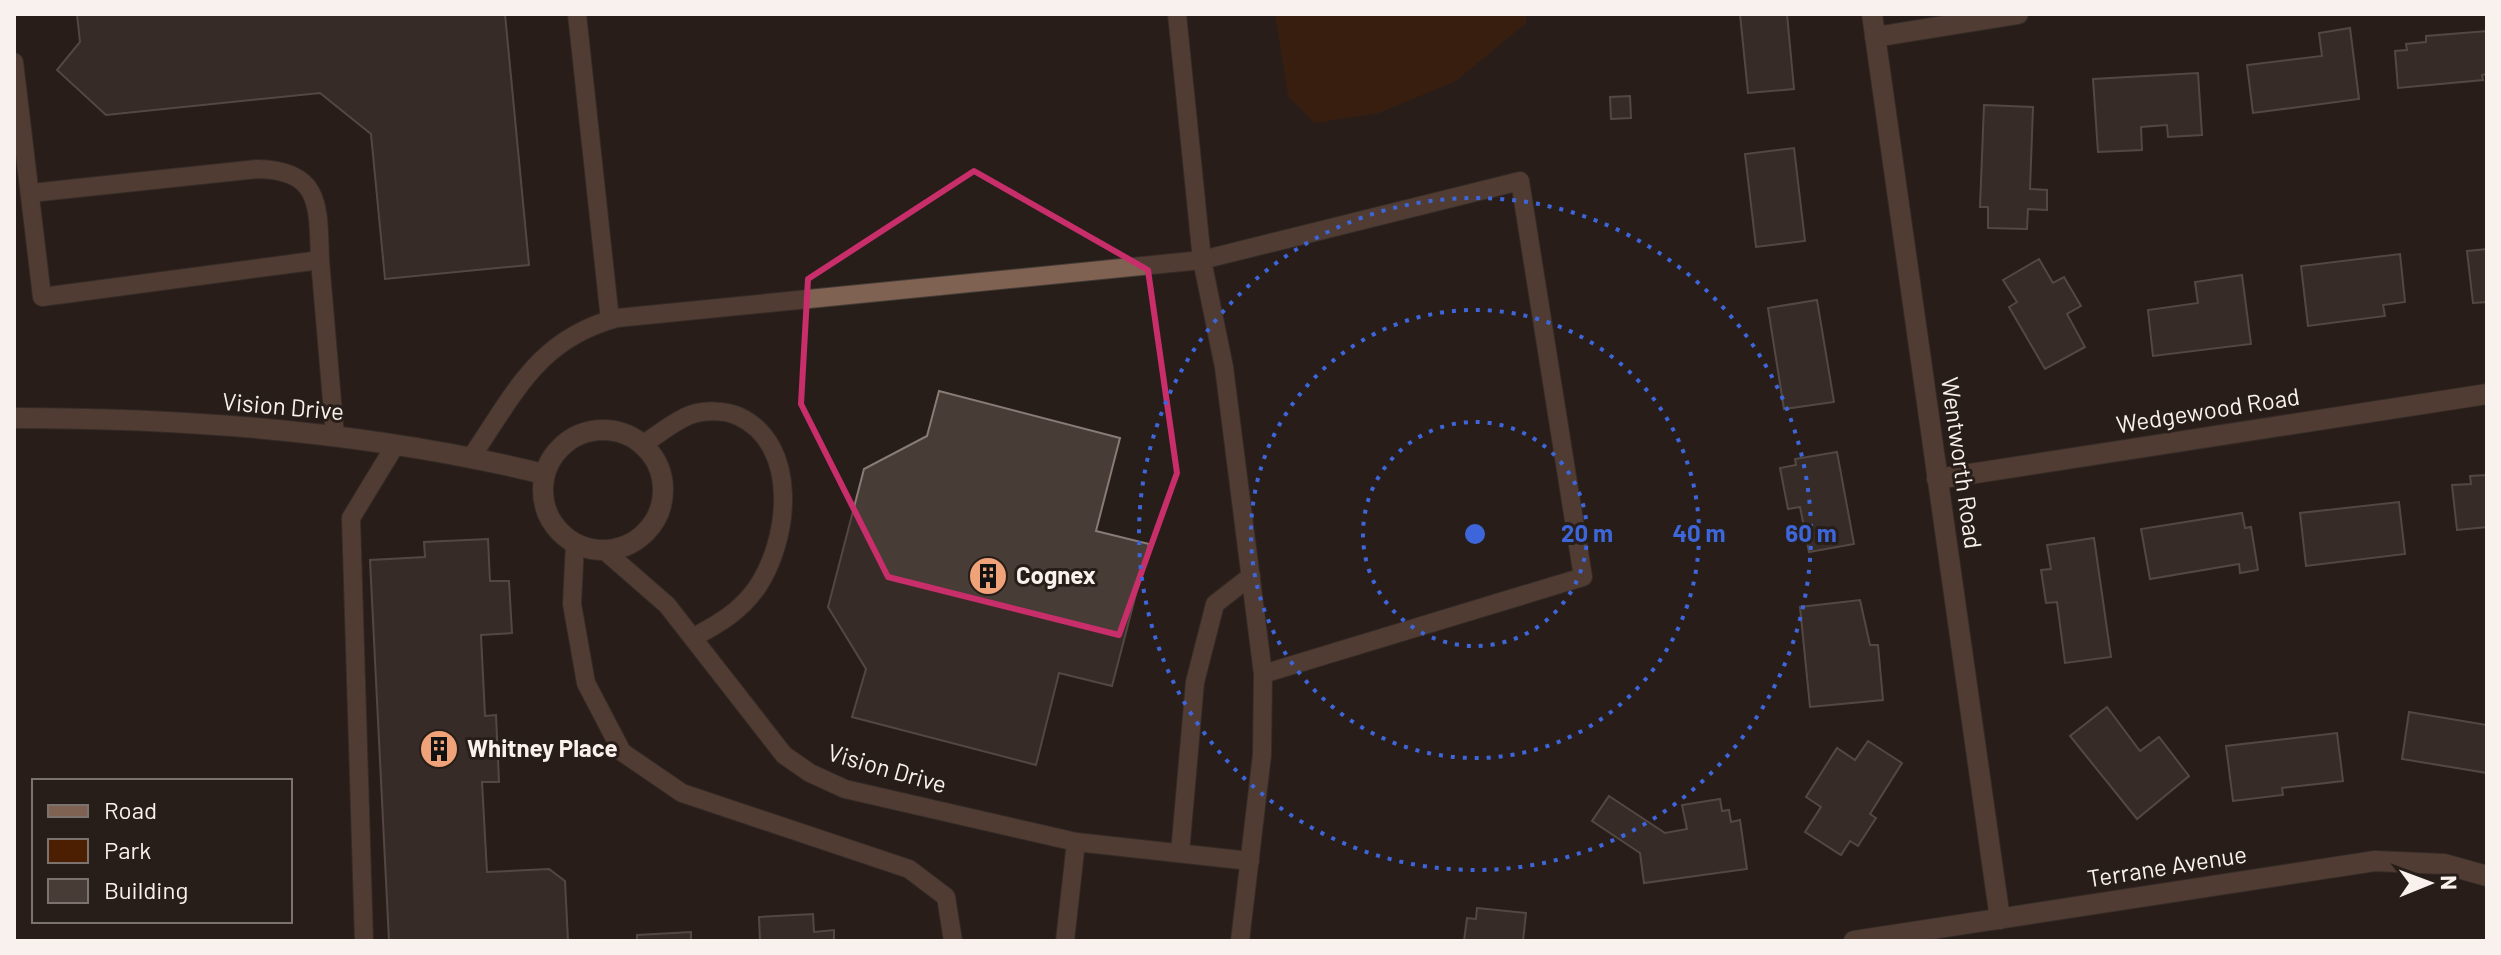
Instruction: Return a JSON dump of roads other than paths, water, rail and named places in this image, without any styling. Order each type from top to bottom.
[{"type":"street","name":"Wentworth Road","points":[[1872,14],[2000,919]]},
{"type":"street","points":[[1875,37],[2018,14]]},
{"type":"street","name":"Wedgewood Road","points":[[1937,479],[2487,394]]},
{"type":"street","name":"Vision Drive","points":[[14,418],[147,423],[335,436],[472,456],[544,474]]},
{"type":"street","points":[[575,544],[555,528],[546,512],[542,493],[544,474],[560,448],[586,432],[606,429],[626,434],[643,444],[656,461],[663,480],[662,500],[656,520],[634,541],[605,551]]},
{"type":"street","name":"Vision Drive","points":[[575,544],[605,551]]},
{"type":"street","name":"Terrane Avenue","points":[[1854,941],[2375,861],[2444,864],[2487,876]]},
{"type":"lane","points":[[577,14],[610,320]]},
{"type":"lane","points":[[1177,14],[1202,260],[1224,367],[1263,674],[1262,755],[1240,941]]},
{"type":"lane","points":[[14,62],[42,297],[320,260]]},
{"type":"lane","points":[[31,193],[257,169],[286,169],[303,181],[318,209],[335,436]]},
{"type":"lane","points":[[472,456],[523,380],[543,359],[566,337],[610,320],[1202,260],[1520,181],[1583,577],[1263,674]]},
{"type":"lane","points":[[643,444],[691,415],[725,411],[756,425],[779,461],[784,501],[776,547],[758,587],[734,616],[694,637]]},
{"type":"lane","points":[[364,941],[351,518],[396,444]]},
{"type":"lane","points":[[575,544],[572,604],[586,683],[622,752],[682,793],[909,869],[946,897],[953,941]]},
{"type":"lane","name":"Vision Drive","points":[[605,551],[667,605],[762,730],[784,755],[810,773],[845,789],[1076,842],[1250,861]]},
{"type":"lane","points":[[1180,853],[1195,682],[1215,604],[1251,576]]},
{"type":"lane","points":[[1065,941],[1076,842]]},
{"type":"place","name":"Cognex","points":[[988,576]]},
{"type":"place","name":"Whitney Place","points":[[439,749]]}]
